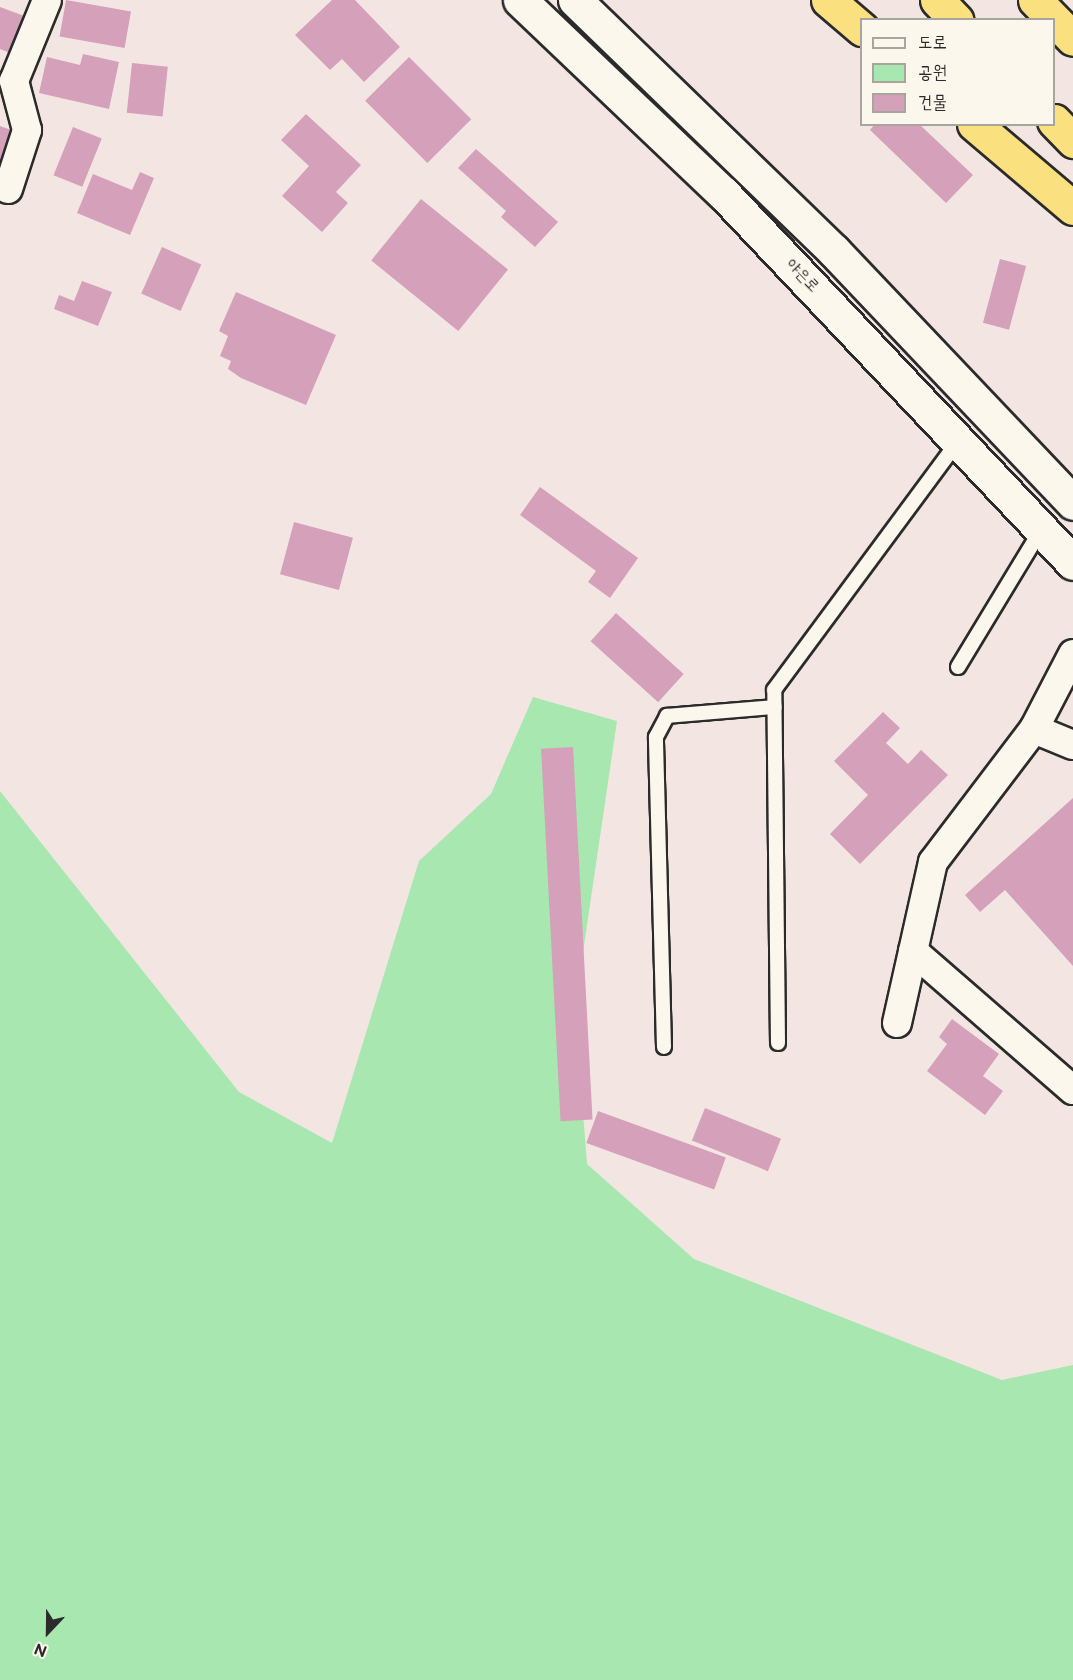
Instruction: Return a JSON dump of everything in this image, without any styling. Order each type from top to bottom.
[{"type":"highway","points":[[828,0],[860,28]]},
{"type":"highway","points":[[937,0],[954,18]]},
{"type":"highway","points":[[1035,0],[1053,18]]},
{"type":"highway","points":[[1055,21],[1073,39]]},
{"type":"highway","points":[[1055,123],[1073,141]]},
{"type":"highway","points":[[976,126],[1073,208]]},
{"type":"main road","name":"야은로","points":[[520,0],[723,193],[960,439],[1073,562]]},
{"type":"main road","points":[[575,0],[834,251],[1073,503]]},
{"type":"street","points":[[8,189],[27,130],[7,78],[47,0]]},
{"type":"street","points":[[897,1023],[933,862],[1035,729],[1073,654]]},
{"type":"street","points":[[1035,729],[1073,745]]},
{"type":"street","points":[[914,951],[1073,1090]]},
{"type":"lane","points":[[778,1043],[774,690],[960,439]]},
{"type":"lane","points":[[958,667],[1042,529]]},
{"type":"lane","points":[[664,1047],[656,737],[667,716],[775,707]]},
{"type":"green space","points":[[533,697],[617,721],[575,1007],[587,1164],[694,1259],[1002,1380],[1073,1365],[1073,1680],[0,1680],[0,791],[239,1092],[332,1143],[419,861],[491,794]]},
{"type":"building","points":[[66,0],[131,11],[125,48],[60,36]]},
{"type":"building","points":[[332,0],[355,0],[400,47],[364,82],[342,59],[330,70],[295,35]]},
{"type":"building","points":[[0,7],[27,17],[13,54],[0,49]]},
{"type":"building","points":[[83,54],[119,62],[109,109],[39,93],[47,57],[80,65]]},
{"type":"building","points":[[409,57],[471,119],[427,163],[365,101]]},
{"type":"building","points":[[132,63],[168,67],[163,116],[127,113]]},
{"type":"building","points":[[306,114],[361,165],[336,192],[348,203],[322,232],[282,196],[309,166],[281,140]]},
{"type":"building","points":[[0,126],[17,132],[0,171]]},
{"type":"building","points":[[873,126],[921,126],[973,175],[946,203],[870,130]]},
{"type":"building","points":[[73,127],[102,139],[82,187],[54,175]]},
{"type":"building","points":[[476,149],[558,222],[535,247],[501,217],[506,211],[458,168]]},
{"type":"building","points":[[140,172],[154,178],[130,235],[77,213],[93,174],[132,190]]},
{"type":"building","points":[[421,199],[508,269],[458,331],[371,260]]},
{"type":"building","points":[[162,247],[201,264],[181,311],[141,294]]},
{"type":"building","points":[[1000,259],[1026,266],[1009,330],[983,323]]},
{"type":"building","points":[[82,281],[112,292],[98,326],[54,309],[59,295],[74,301]]},
{"type":"building","points":[[236,292],[336,335],[306,405],[241,378],[228,369],[231,361],[220,356],[228,336],[219,331]]},
{"type":"building","points":[[540,487],[638,558],[610,598],[588,582],[596,571],[520,515]]},
{"type":"building","points":[[294,522],[353,538],[339,590],[280,574]]},
{"type":"building","points":[[616,613],[684,674],[658,702],[591,641]]},
{"type":"building","points":[[883,712],[900,728],[886,743],[908,764],[921,750],[948,775],[860,864],[830,834],[868,795],[834,761]]},
{"type":"building","points":[[573,747],[593,1119],[561,1121],[541,749]]},
{"type":"building","points":[[1073,798],[1073,966],[1005,890],[980,912],[965,895]]},
{"type":"building","points":[[952,1019],[999,1054],[983,1076],[1003,1091],[985,1115],[927,1071],[947,1044],[939,1037]]},
{"type":"building","points":[[705,1108],[781,1139],[768,1171],[692,1140]]},
{"type":"building","points":[[598,1111],[726,1158],[714,1189],[586,1143]]}]
